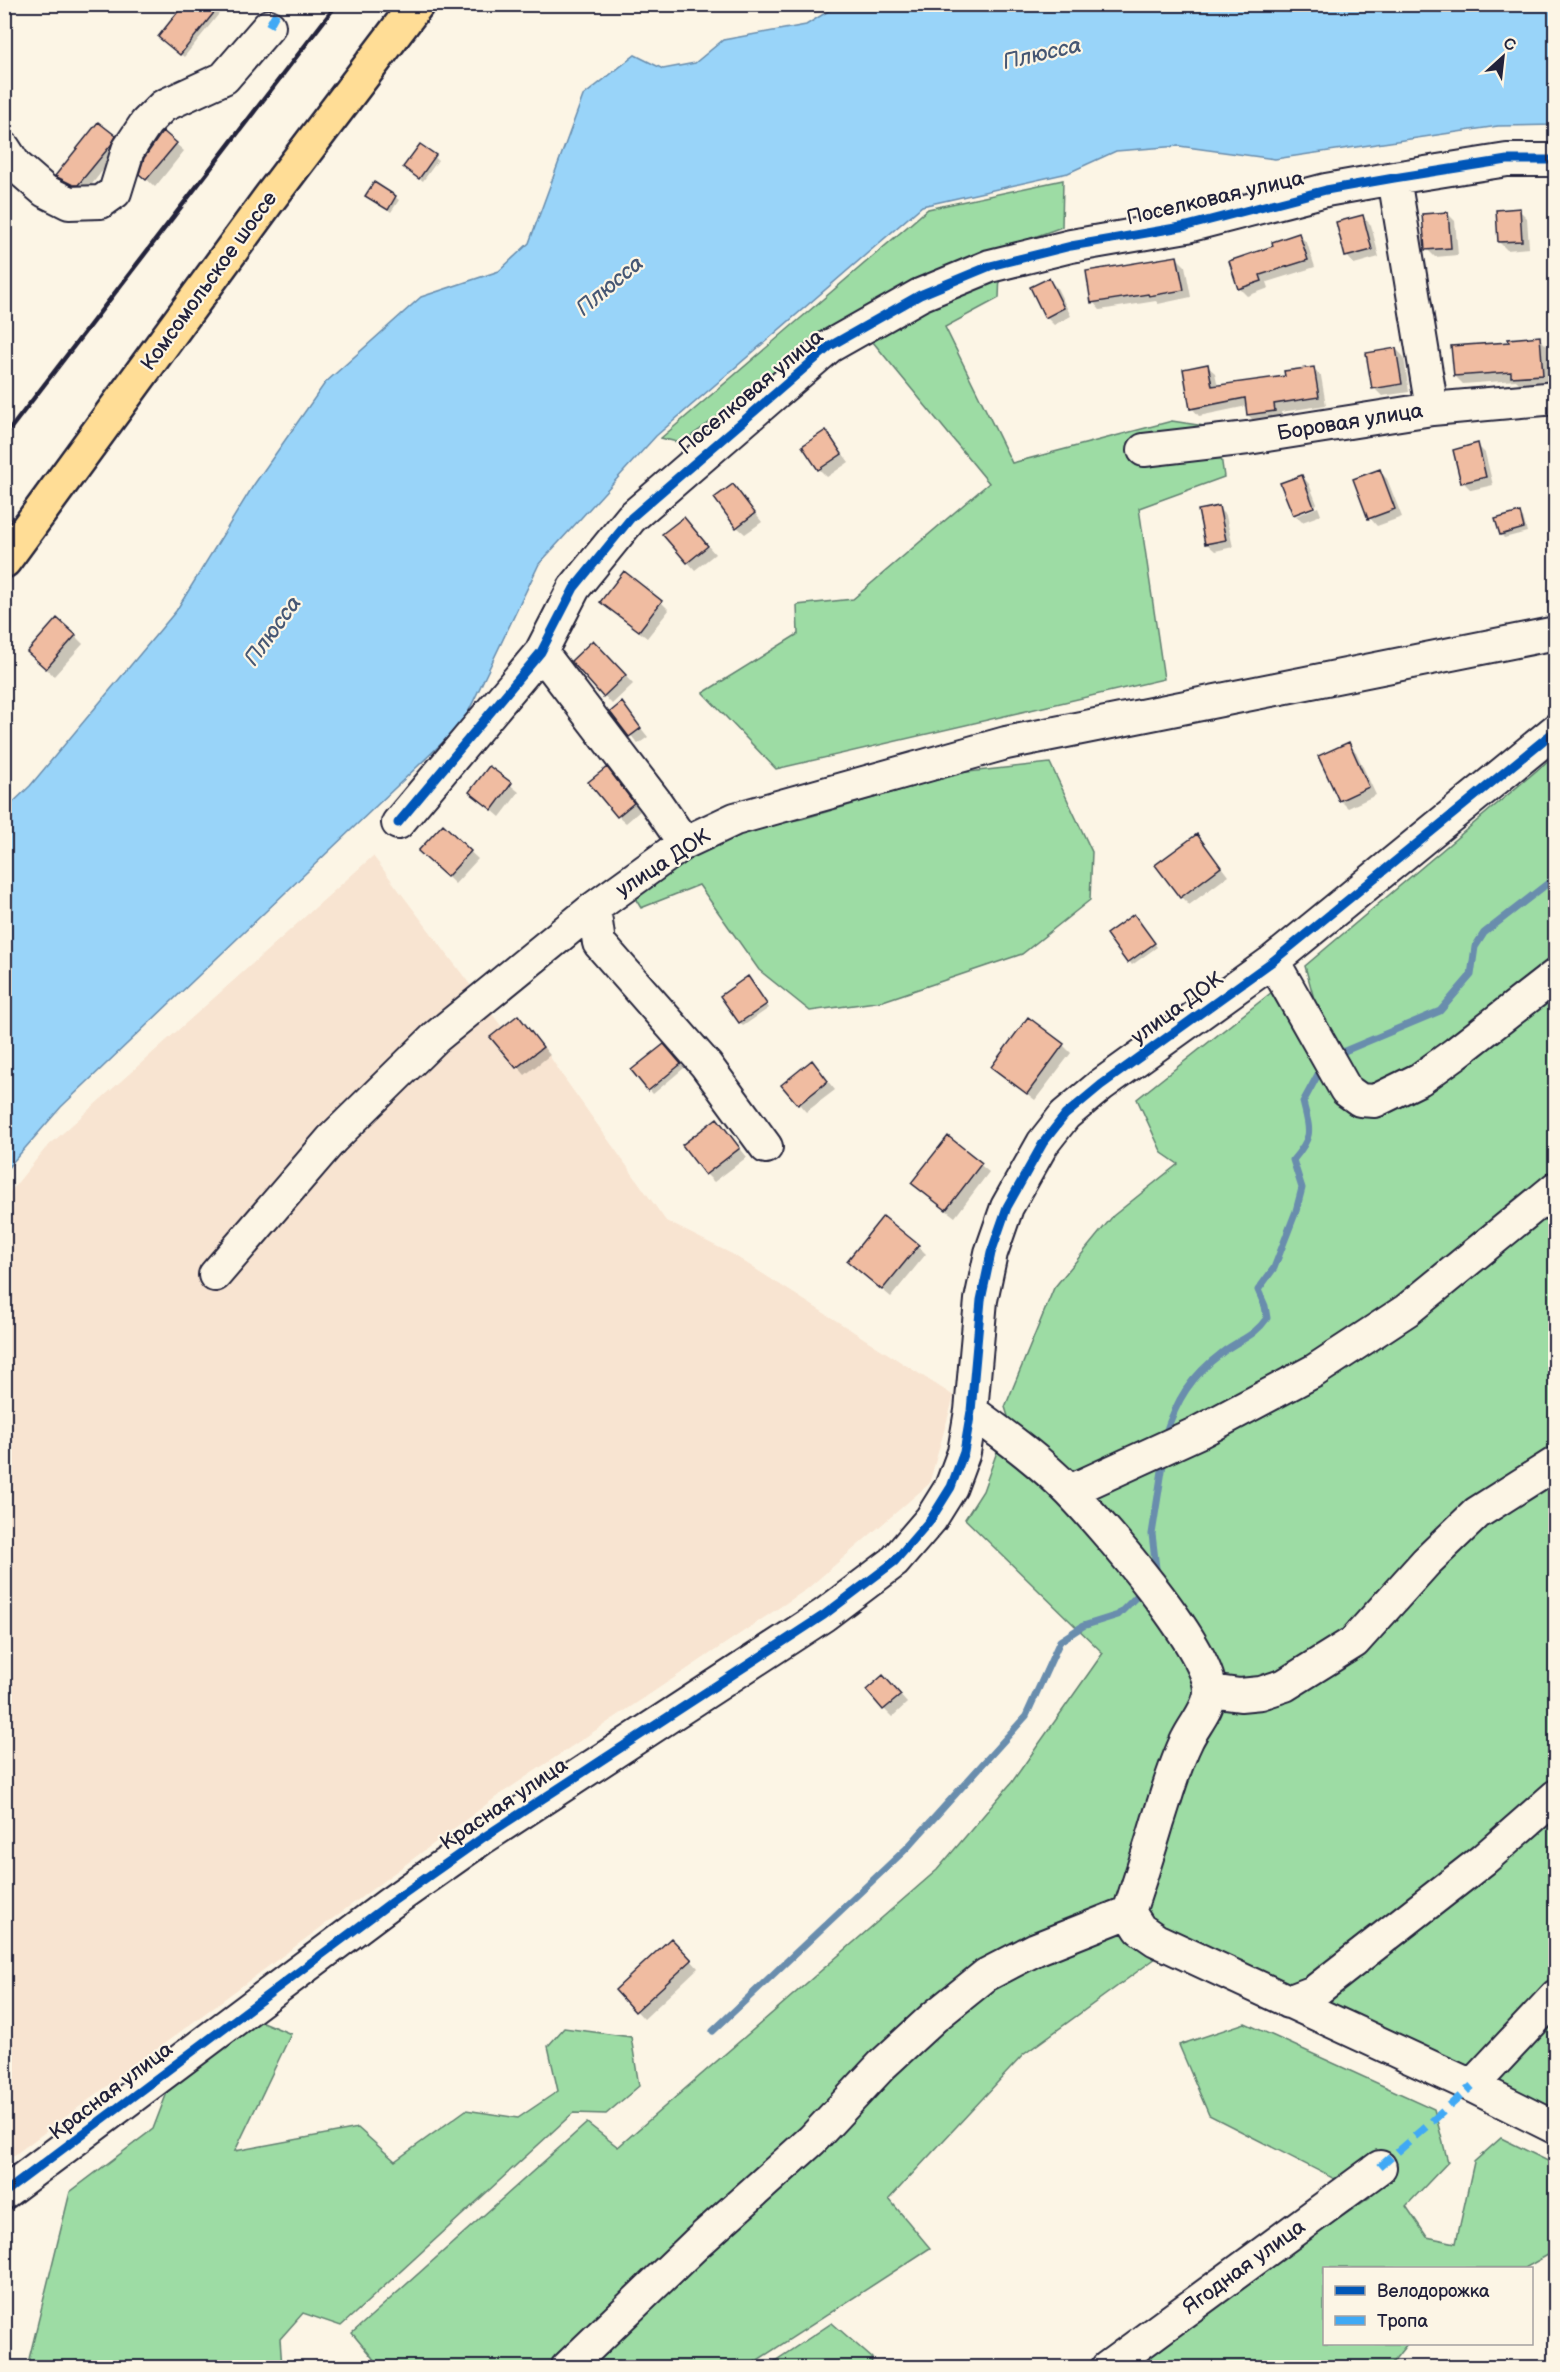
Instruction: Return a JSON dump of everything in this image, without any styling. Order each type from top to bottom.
[{"type":"main road","name":"Комсомольское шоссе","points":[[4,561],[268,199],[417,4]]},
{"type":"street","points":[[4,148],[15,165],[45,191],[69,203],[101,202],[114,192],[128,150],[146,123],[163,106],[224,78],[269,26]]},
{"type":"street","name":"Поселковая улица","points":[[399,822],[541,652],[574,588],[631,518],[830,346],[920,295],[990,266],[1071,246],[1187,226],[1326,190],[1507,160],[1556,160]]},
{"type":"street","points":[[1394,178],[1432,409]]},
{"type":"street","name":"Боровая улица","points":[[1144,450],[1248,438],[1432,409],[1556,398]]},
{"type":"street","name":"улица ДОК","points":[[215,1275],[332,1139],[436,1037],[594,908],[684,843],[735,819],[1006,743],[1556,633]]},
{"type":"street","points":[[541,652],[655,801],[684,843]]},
{"type":"street","name":"улица ДОК","points":[[971,1411],[981,1300],[991,1253],[1006,1207],[1043,1143],[1065,1115],[1101,1085],[1273,961],[1556,730]]},
{"type":"street","points":[[594,908],[599,942],[706,1065],[766,1147]]},
{"type":"street","points":[[1273,961],[1346,1090],[1360,1100],[1375,1101],[1420,1079],[1556,975]]},
{"type":"street","points":[[1070,1491],[1199,1432],[1314,1371],[1407,1310],[1556,1188]]},
{"type":"street","points":[[971,1411],[1070,1491],[1152,1587],[1176,1620],[1202,1665],[1210,1691],[1205,1708],[1187,1740],[1172,1776],[1129,1912]]},
{"type":"street","name":"Красная улица","points":[[4,2193],[389,1904],[481,1839],[824,1615],[894,1562],[931,1518],[951,1487],[964,1452],[971,1411]]},
{"type":"street","points":[[1210,1691],[1240,1695],[1261,1693],[1285,1685],[1354,1642],[1425,1562],[1477,1513],[1556,1463]]},
{"type":"street","points":[[1288,2002],[1314,1992],[1324,1985],[1483,1860],[1556,1796]]},
{"type":"street","points":[[1129,1912],[1140,1929],[1156,1940],[1472,2086],[1556,2128]]},
{"type":"street","points":[[567,2367],[696,2244],[812,2140],[882,2065],[951,2003],[986,1975],[1036,1949],[1129,1912]]},
{"type":"street","points":[[1472,2086],[1556,1996]]},
{"type":"street","name":"Ягодная улица","points":[[1107,2367],[1380,2167]]},
{"type":"shaded area","points":[[373,856],[502,1027],[518,1015],[543,1046],[666,1221],[732,1254],[954,1396],[929,1484],[807,1589],[499,1795],[5,2162],[5,1198],[45,1149]]},
{"type":"green space","points":[[1063,180],[1062,227],[1001,249],[999,298],[945,327],[1012,463],[1172,421],[1217,428],[1224,477],[1139,508],[1164,679],[776,769],[703,693],[798,634],[797,605],[853,599],[989,483],[854,319],[681,443],[661,438],[928,209]]},
{"type":"green space","points":[[1555,755],[1555,2140],[1156,1958],[1023,2055],[889,2199],[930,2248],[747,2367],[380,2367],[352,2333],[587,2123],[618,2147],[937,1870],[1012,1782],[1103,1653],[965,1519],[983,1491],[999,1446],[1012,1429],[1005,1407],[1054,1288],[1113,1216],[1178,1164],[1162,1153],[1137,1099],[1272,992],[1313,1047],[1325,1039],[1305,966]]},
{"type":"green space","points":[[1050,763],[1092,852],[1090,900],[1022,954],[883,1001],[810,1011],[759,970],[699,885],[641,908],[633,895],[733,832],[802,819],[959,773]]},
{"type":"green space","points":[[260,2021],[291,2034],[235,2151],[358,2128],[395,2161],[466,2110],[518,2118],[558,2091],[548,2046],[564,2028],[631,2037],[639,2086],[606,2114],[573,2113],[341,2326],[303,2313],[280,2339],[282,2367],[27,2367],[70,2192],[153,2129],[168,2090]]},
{"type":"green space","points":[[1245,2023],[1434,2109],[1448,2162],[1406,2206],[1427,2237],[1456,2243],[1474,2162],[1501,2138],[1550,2162],[1556,2183],[1555,2251],[1527,2267],[1323,2267],[1323,2345],[1406,2345],[1389,2367],[1124,2368],[1370,2197],[1209,2115],[1179,2045]]},
{"type":"green space","points":[[832,2323],[872,2358],[871,2367],[766,2367]]},
{"type":"water","name":"Плюсса","points":[[838,5],[1555,5],[1555,125],[1498,126],[1275,159],[1179,146],[1116,151],[1068,173],[922,206],[656,436],[539,564],[463,723],[61,1107],[5,1171],[5,810],[30,786],[176,611],[253,486],[325,383],[421,297],[499,271],[529,243],[583,96],[635,55],[663,69],[695,63],[723,40],[806,25]]},
{"type":"building","points":[[184,4],[221,4],[180,55],[158,37]]},
{"type":"building","points":[[98,122],[116,136],[111,145],[78,185],[73,185],[55,176]]},
{"type":"building","points":[[163,131],[177,143],[146,180],[139,174],[144,158]]},
{"type":"building","points":[[420,144],[436,155],[419,179],[403,167]]},
{"type":"building","points":[[374,182],[396,196],[388,210],[365,196]]},
{"type":"building","points":[[1520,208],[1522,241],[1498,242],[1496,210]]},
{"type":"building","points":[[1448,212],[1451,248],[1425,250],[1422,214]]},
{"type":"building","points":[[1363,215],[1372,250],[1345,257],[1336,222]]},
{"type":"building","points":[[1299,233],[1308,260],[1260,275],[1262,281],[1238,289],[1229,261],[1273,246],[1272,242]]},
{"type":"building","points":[[1177,256],[1184,290],[1091,303],[1086,271]]},
{"type":"building","points":[[1049,278],[1064,308],[1045,318],[1030,287]]},
{"type":"building","points":[[1540,336],[1543,375],[1511,377],[1511,372],[1454,376],[1451,346],[1509,342],[1508,339]]},
{"type":"building","points":[[1396,348],[1402,384],[1372,389],[1366,353]]},
{"type":"building","points":[[1208,364],[1212,386],[1285,376],[1284,371],[1314,367],[1319,397],[1274,404],[1275,411],[1247,415],[1245,398],[1190,409],[1183,369]]},
{"type":"building","points":[[826,430],[842,454],[818,470],[802,446]]},
{"type":"building","points":[[1478,443],[1486,477],[1461,483],[1453,450]]},
{"type":"building","points":[[1380,469],[1395,509],[1368,519],[1353,479]]},
{"type":"building","points":[[1302,475],[1314,507],[1293,515],[1280,483]]},
{"type":"building","points":[[733,484],[755,513],[736,528],[714,498]]},
{"type":"building","points":[[1219,506],[1226,540],[1205,544],[1198,510]]},
{"type":"building","points":[[1520,512],[1524,528],[1500,535],[1495,519]]},
{"type":"building","points":[[684,517],[708,546],[687,563],[662,534]]},
{"type":"building","points":[[624,571],[662,601],[639,631],[600,602]]},
{"type":"building","points":[[57,618],[76,635],[46,669],[27,652]]},
{"type":"building","points":[[593,640],[626,675],[603,697],[571,661]]},
{"type":"building","points":[[622,702],[641,728],[629,737],[610,712]]},
{"type":"building","points":[[1349,742],[1369,787],[1339,801],[1318,756]]},
{"type":"building","points":[[489,766],[512,783],[492,810],[469,792]]},
{"type":"building","points":[[607,767],[634,803],[617,817],[588,782]]},
{"type":"building","points":[[443,824],[471,851],[447,877],[418,851]]},
{"type":"building","points":[[1197,834],[1221,867],[1180,898],[1155,865]]},
{"type":"building","points":[[1134,914],[1155,943],[1127,963],[1106,934]]},
{"type":"building","points":[[748,976],[767,1004],[739,1023],[720,996]]},
{"type":"building","points":[[518,1015],[543,1047],[516,1068],[490,1037]]},
{"type":"building","points":[[1028,1017],[1064,1044],[1027,1094],[991,1067]]},
{"type":"building","points":[[664,1044],[681,1064],[648,1091],[631,1070]]},
{"type":"building","points":[[812,1060],[828,1081],[798,1105],[781,1085]]},
{"type":"building","points":[[717,1118],[740,1148],[705,1175],[682,1145]]},
{"type":"building","points":[[948,1136],[982,1163],[946,1210],[911,1183]]},
{"type":"building","points":[[883,1216],[919,1245],[882,1290],[847,1261]]},
{"type":"building","points":[[883,1675],[901,1695],[883,1710],[866,1690]]},
{"type":"building","points":[[671,1938],[692,1960],[635,2012],[615,1990]]},
{"type":"waterway","points":[[1335,1055],[1440,1011],[1471,975],[1475,947],[1484,933],[1556,877]]},
{"type":"waterway","points":[[1164,1438],[1174,1412],[1193,1380],[1212,1361],[1252,1334],[1267,1318],[1258,1290],[1274,1268],[1296,1211],[1302,1188],[1293,1160],[1304,1144],[1308,1133],[1303,1102],[1322,1067]]},
{"type":"waterway","points":[[1154,1576],[1156,1568],[1152,1534],[1164,1458]]},
{"type":"waterway","points":[[713,2031],[907,1848],[1026,1716],[1060,1641],[1083,1626],[1118,1615],[1141,1592]]},
{"type":"railway","points":[[4,437],[337,4]]},
{"type":"marked path","points":[[269,26],[281,4]]},
{"type":"marked path","points":[[1380,2167],[1472,2086]]},
{"type":"cycle path","points":[[398,823],[541,652],[574,588],[631,518],[830,346],[920,295],[990,266],[1071,246],[1187,226],[1326,190],[1507,160],[1556,160]]},
{"type":"cycle path","points":[[4,2193],[389,1904],[481,1839],[824,1615],[894,1562],[931,1519],[951,1487],[964,1452],[971,1411],[981,1300],[991,1253],[1007,1207],[1043,1143],[1065,1115],[1101,1085],[1273,961],[1556,730]]}]
